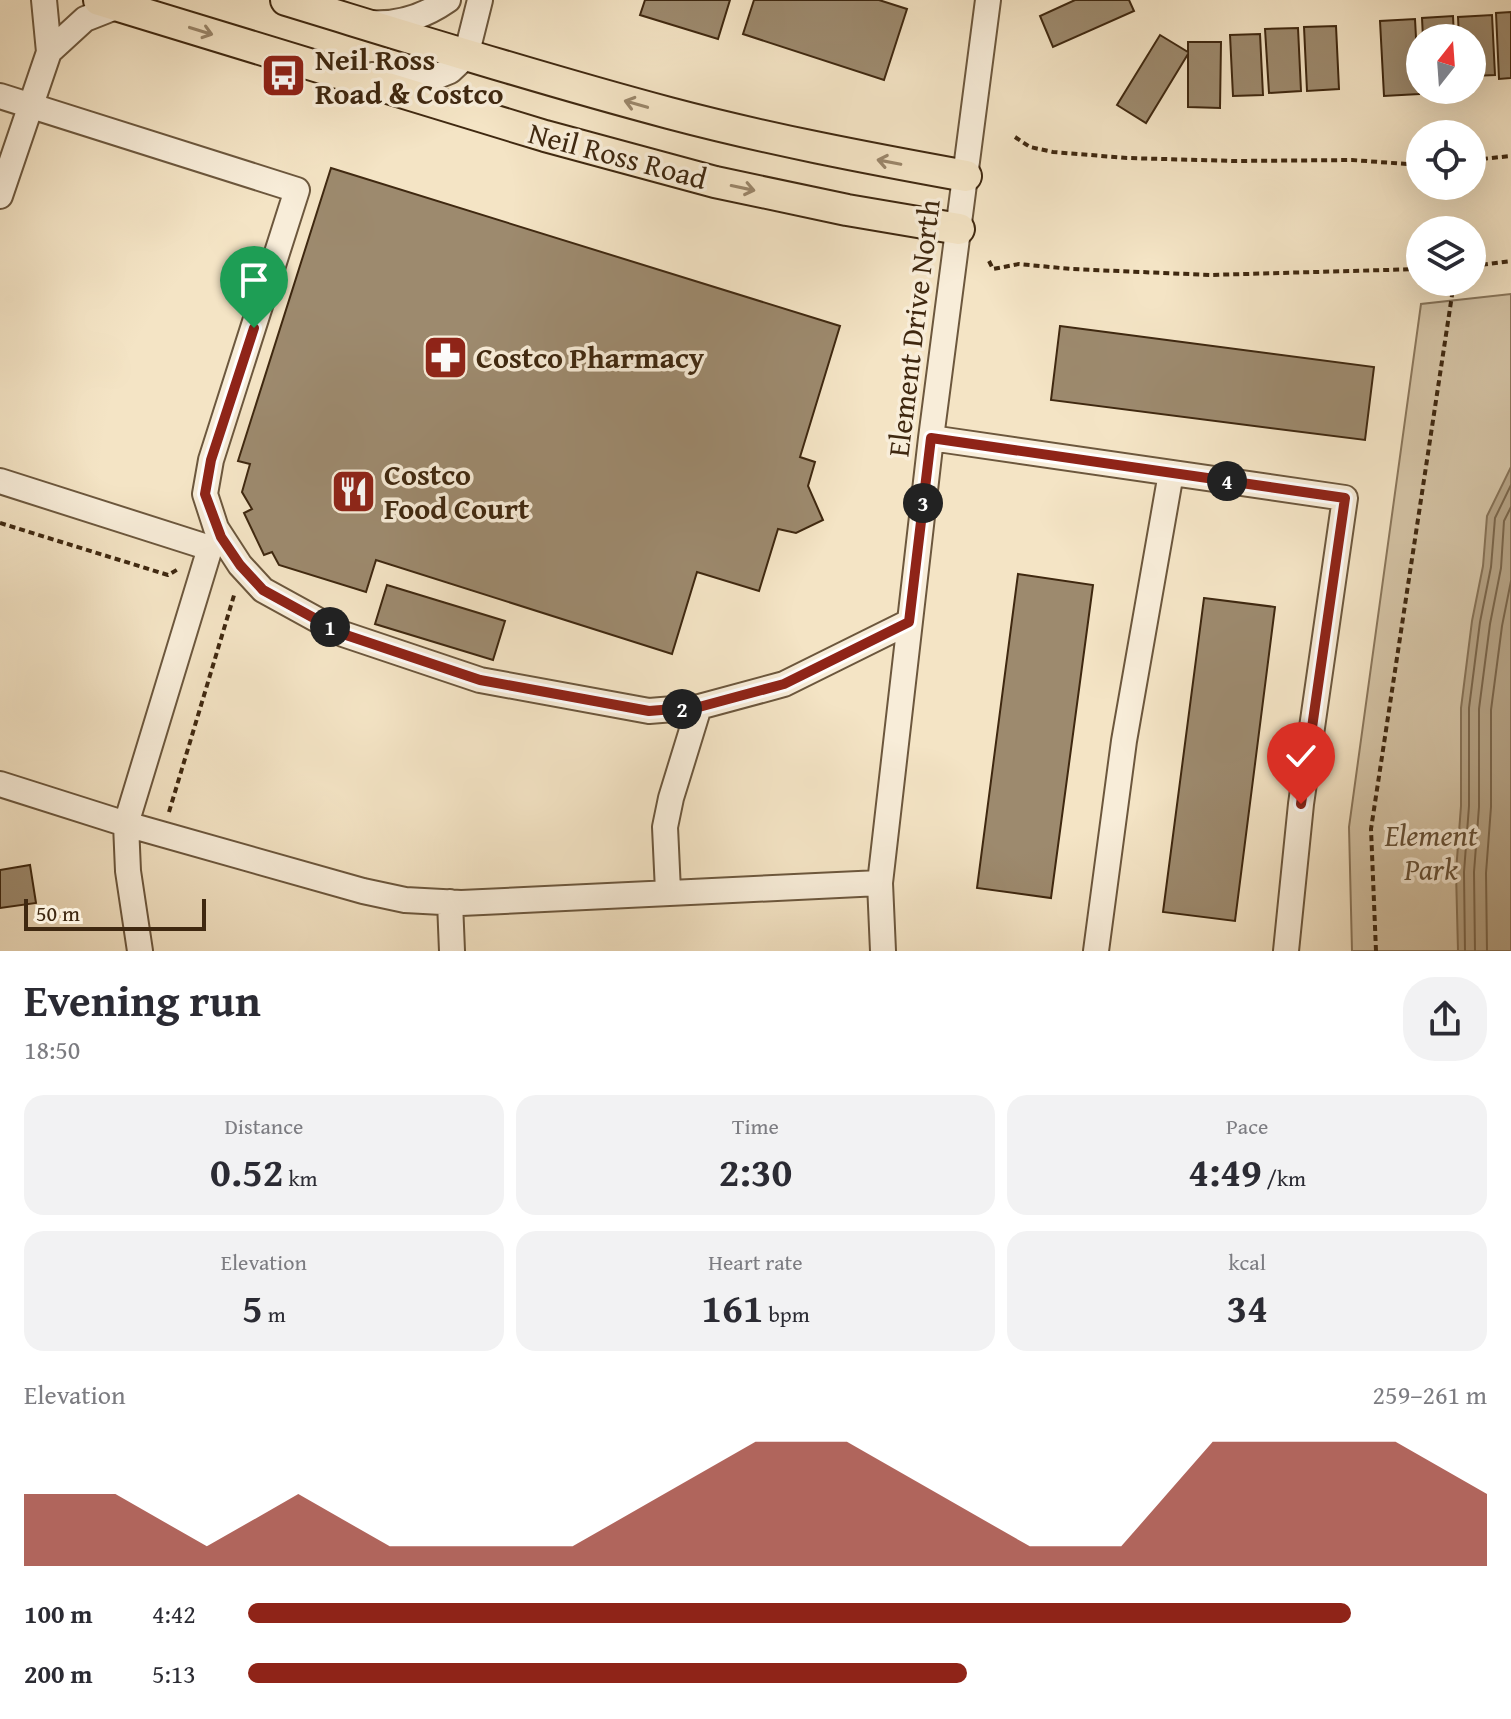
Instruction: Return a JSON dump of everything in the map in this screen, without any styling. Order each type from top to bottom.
[{"type":"main road","name":"Neil Ross Road","points":[[286,0],[466,56],[672,114],[819,148],[966,176]]},
{"type":"main road","name":"Neil Ross Road","points":[[109,3],[545,136],[715,182],[847,210],[959,229]]},
{"type":"street","points":[[0,196],[49,52],[44,0]]},
{"type":"street","points":[[344,18],[382,23],[402,21],[448,0]]},
{"type":"street","points":[[292,58],[376,76],[423,78],[450,71],[466,56],[480,0]]},
{"type":"street","name":"Element Drive North","points":[[883,951],[880,883],[931,438],[988,0]]},
{"type":"street","points":[[49,52],[85,19],[109,3]]},
{"type":"street","points":[[0,96],[297,190],[206,477],[205,494],[215,542],[126,824],[128,871],[140,951]]},
{"type":"street","points":[[931,438],[1345,498],[1301,804],[1286,951]]},
{"type":"street","points":[[1096,951],[1124,741],[1171,473]]},
{"type":"street","points":[[0,481],[215,542],[263,590],[363,643],[480,680],[649,711],[699,707],[784,684],[909,622]]},
{"type":"street","points":[[668,891],[665,827],[699,707]]},
{"type":"street","points":[[0,784],[126,824],[405,900],[450,902],[880,883]]},
{"type":"street","points":[[450,902],[452,951]]},
{"type":"path","points":[[1015,137],[1030,147],[1053,152],[1127,158],[1352,160],[1406,164]]},
{"type":"path","points":[[1486,159],[1511,156]]},
{"type":"path","points":[[989,261],[993,269],[1019,264],[1210,275],[1406,269]]},
{"type":"path","points":[[1486,264],[1511,261]]},
{"type":"path","points":[[1376,951],[1371,829],[1452,296]]},
{"type":"green space","name":"Element Park","points":[[1511,294],[1511,951],[1352,951],[1349,827],[1421,304]]},
{"type":"water","points":[[1511,467],[1511,951],[1458,951],[1456,872],[1461,806],[1461,708],[1472,621],[1483,566],[1487,516]]},
{"type":"building","points":[[645,0],[730,0],[718,39],[640,15]]},
{"type":"building","points":[[754,0],[879,0],[907,9],[884,80],[743,34]]},
{"type":"building","points":[[1075,0],[1129,0],[1134,11],[1053,47],[1040,16]]},
{"type":"building","points":[[1511,12],[1511,78],[1499,79],[1496,13]]},
{"type":"building","points":[[1492,15],[1495,75],[1486,75],[1486,24],[1458,24],[1458,17]]},
{"type":"building","points":[[1453,16],[1453,24],[1422,24],[1422,18]]},
{"type":"building","points":[[1415,19],[1415,24],[1406,24],[1406,95],[1384,96],[1380,21]]},
{"type":"building","points":[[1336,26],[1339,89],[1307,91],[1304,27]]},
{"type":"building","points":[[1298,28],[1301,91],[1269,93],[1265,29]]},
{"type":"building","points":[[1260,34],[1263,95],[1233,96],[1230,35]]},
{"type":"building","points":[[1160,35],[1188,52],[1188,42],[1221,42],[1220,108],[1188,107],[1188,54],[1146,123],[1117,105]]},
{"type":"building","points":[[331,168],[840,326],[800,457],[815,462],[808,486],[823,520],[796,533],[778,529],[759,591],[697,572],[672,654],[376,560],[366,592],[279,565],[272,552],[264,555],[244,513],[252,509],[242,492],[250,464],[238,461]]},
{"type":"building","points":[[1060,326],[1374,367],[1365,440],[1051,400]]},
{"type":"building","points":[[1018,574],[1093,585],[1051,898],[977,888]]},
{"type":"building","points":[[387,585],[505,621],[493,660],[375,624]]},
{"type":"building","points":[[1204,598],[1275,607],[1235,921],[1163,912]]},
{"type":"building","points":[[30,865],[36,903],[0,908],[0,870]]},
{"type":"place","name":"Neil Ross Road & Costco","points":[[284,76]]},
{"type":"place","name":"Costco Pharmacy","points":[[445,357]]},
{"type":"place","name":"Costco Food Court","points":[[353,491]]},
{"type":"route","points":[[254,328],[211,460],[205,494],[216,528],[253,582],[363,643],[480,680],[649,711],[699,707],[784,684],[909,622],[931,438],[1345,498],[1301,804]]}]
